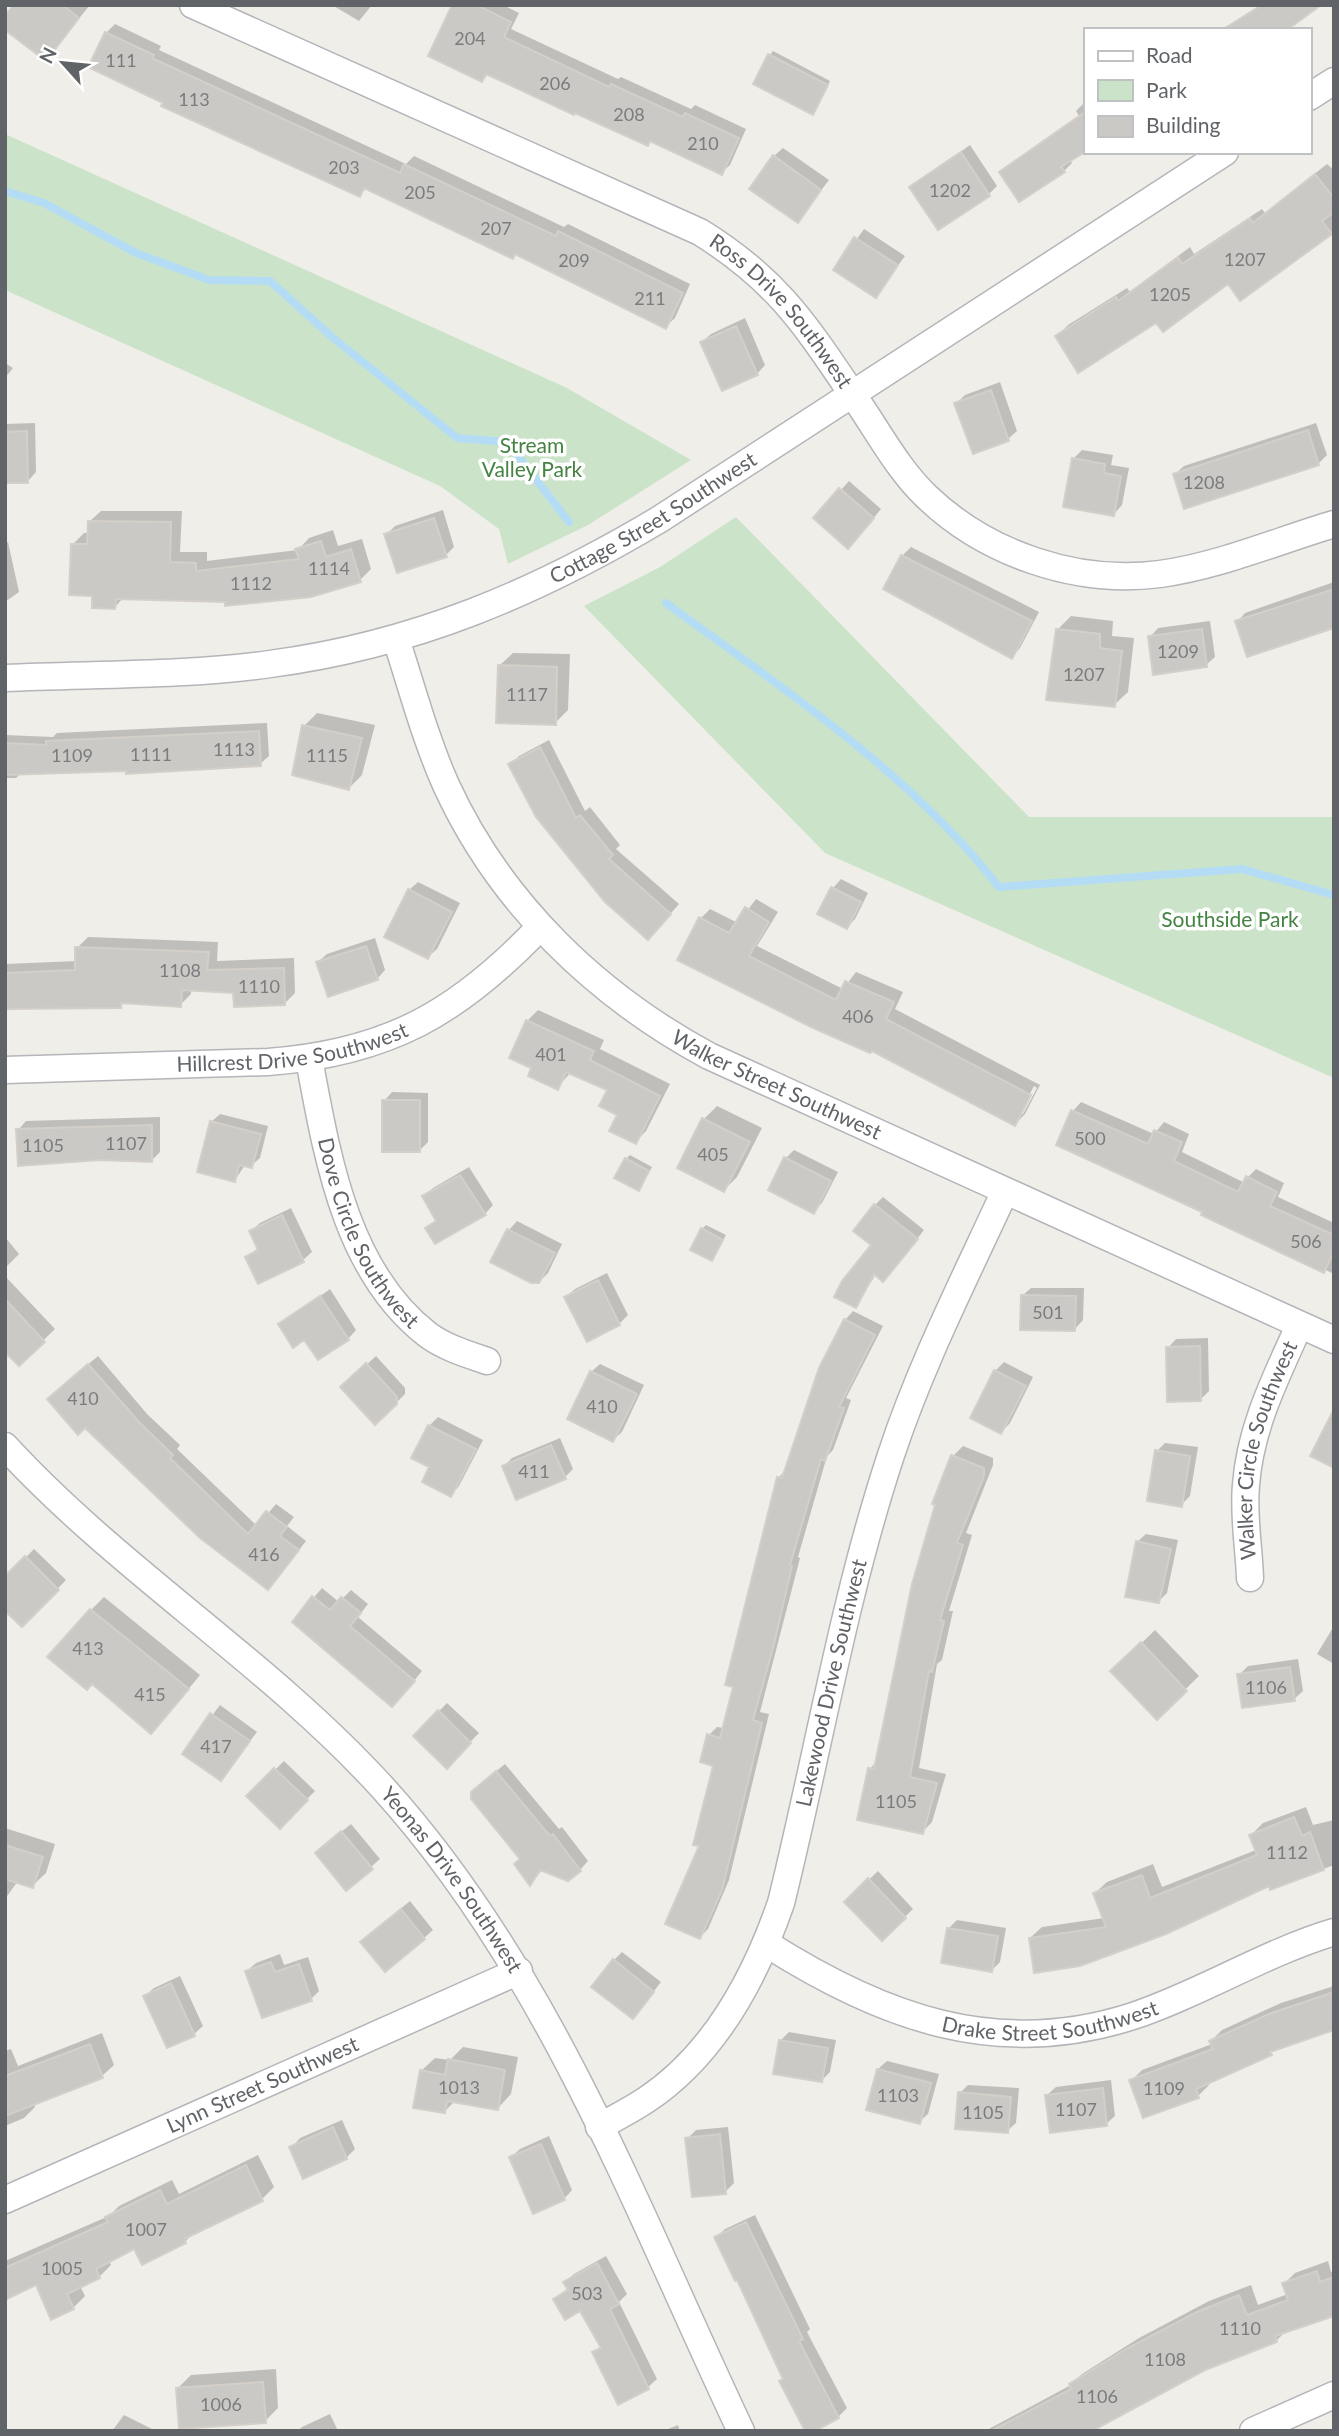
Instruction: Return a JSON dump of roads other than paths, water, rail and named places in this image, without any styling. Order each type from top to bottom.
[{"type":"street","name":"Ross Drive Southwest","points":[[193,5],[237,14],[700,232],[735,254],[769,283],[799,316],[905,472],[926,496],[970,529],[1033,561],[1076,572],[1118,576],[1160,574],[1200,565],[1334,524]]},
{"type":"street","points":[[1311,96],[1334,80]]},
{"type":"street","name":"Cottage Street Southwest","points":[[5,678],[268,665],[324,656],[396,639],[463,618],[528,592],[594,558],[1222,154]]},
{"type":"street","name":"Walker Street Southwest","points":[[396,639],[426,735],[446,785],[472,835],[499,877],[540,927],[602,986],[679,1040],[1334,1340]]},
{"type":"street","name":"Hillcrest Drive Southwest","points":[[5,1070],[309,1059],[355,1049],[399,1034],[436,1016],[473,991],[540,927]]},
{"type":"street","name":"Dove Circle Southwest","points":[[309,1059],[326,1151],[341,1200],[360,1244],[385,1288],[407,1317],[430,1337],[457,1351],[487,1361]]},
{"type":"street","name":"Lakewood Drive Southwest","points":[[599,2127],[647,2100],[682,2070],[713,2036],[747,1984],[767,1944],[781,1903],[868,1530],[892,1454],[943,1325],[1005,1191]]},
{"type":"street","name":"Walker Circle Southwest","points":[[1250,1578],[1245,1487],[1251,1446],[1264,1405],[1299,1326]]},
{"type":"street","name":"Yeonas Drive Southwest","points":[[5,1446],[74,1515],[314,1719],[381,1786],[432,1846],[519,1971],[599,2127],[741,2431]]},
{"type":"street","name":"Drake Street Southwest","points":[[767,1944],[858,1997],[903,2015],[952,2027],[1050,2033],[1096,2026],[1136,2015],[1264,1958],[1334,1932]]},
{"type":"street","name":"Lynn Street Southwest","points":[[5,2200],[519,1971]]},
{"type":"street","points":[[1253,2431],[1334,2395]]},
{"type":"waterway","points":[[5,191],[44,203],[136,253],[209,280],[270,281],[332,337],[457,438],[507,442],[569,522]]},
{"type":"waterway","points":[[666,603],[799,700],[884,769],[925,806],[999,887],[1242,869],[1334,895]]},
{"type":"park label","name":"Stream Valley Park","points":[[532,458]]},
{"type":"park label","name":"Southside Park","points":[[1230,920]]}]
